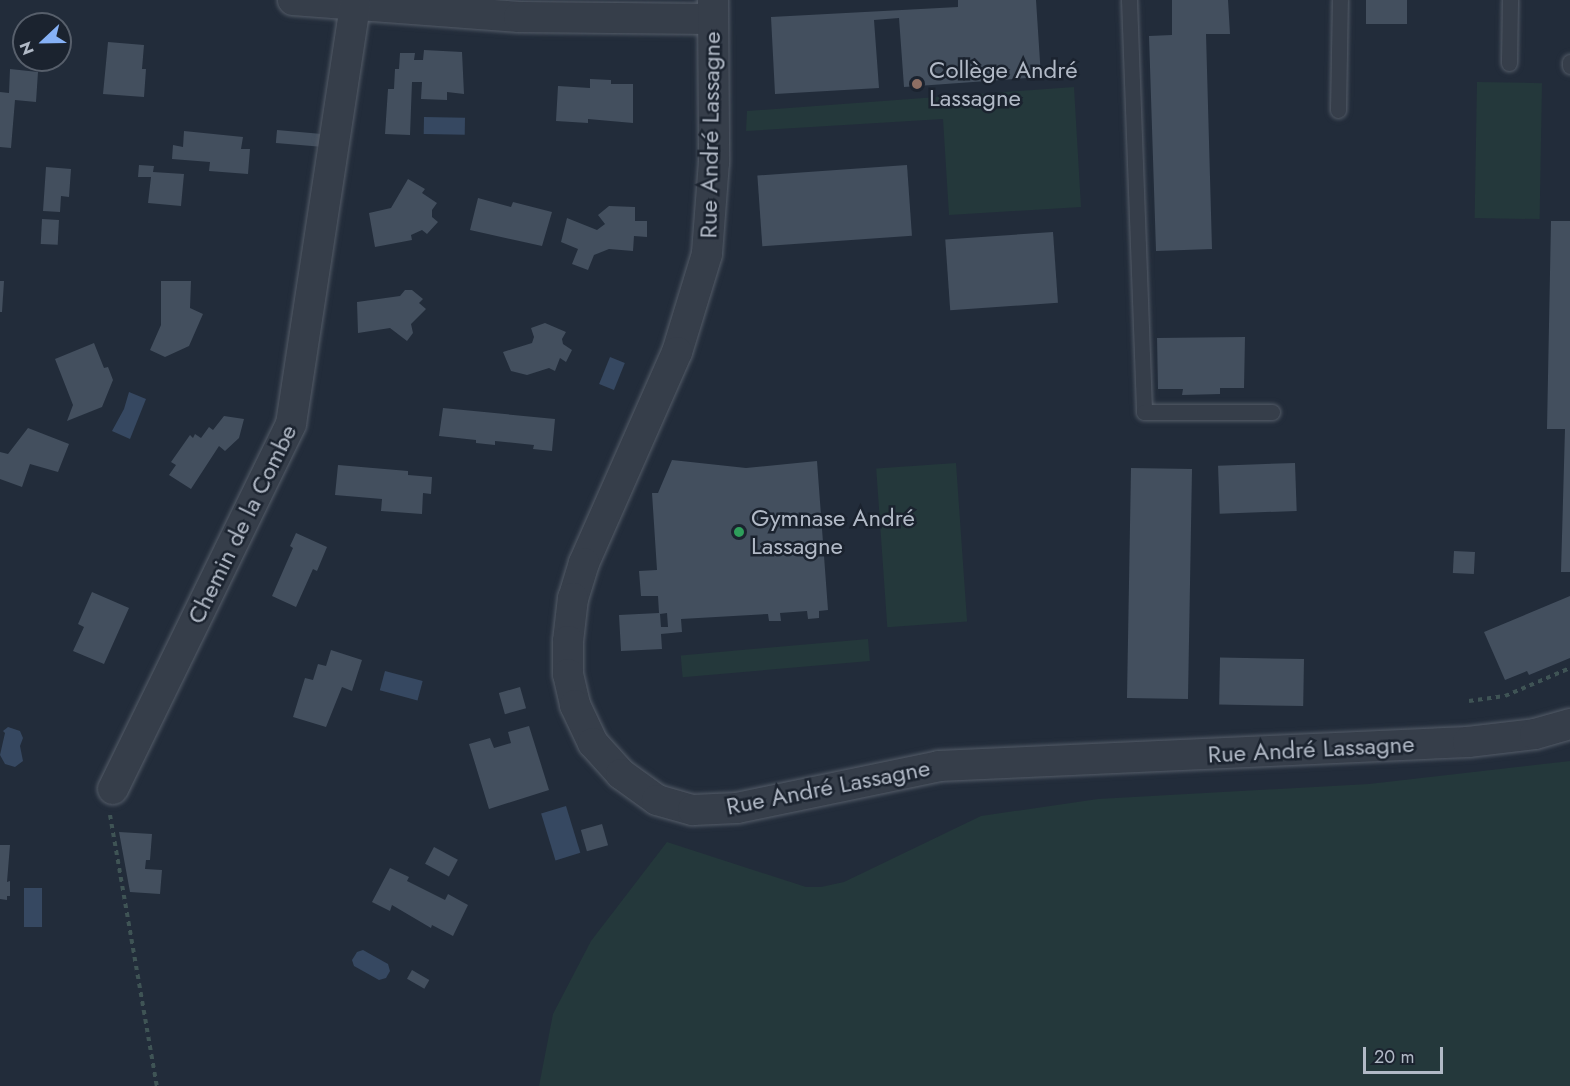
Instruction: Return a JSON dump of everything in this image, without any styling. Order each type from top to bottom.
[{"type":"street","points":[[293,0],[355,5],[410,5],[519,17],[712,10]]},
{"type":"street","name":"Chemin de la Combe","points":[[113,789],[291,424],[355,5]]},
{"type":"street","name":"Rue André Lassagne","points":[[712,10],[714,162],[707,254],[677,352],[584,563],[573,598],[568,641],[568,674],[575,705],[593,744],[621,774],[657,800],[693,810],[737,808],[939,766],[1468,742],[1535,734],[1570,724]]},
{"type":"lane","points":[[1129,0],[1144,412],[1272,412]]},
{"type":"lane","points":[[1338,110],[1340,0]]},
{"type":"lane","points":[[1509,63],[1510,0]]},
{"type":"path","points":[[1469,701],[1505,696],[1570,668]]},
{"type":"path","points":[[113,789],[110,802],[111,832],[157,1086]]},
{"type":"green space","points":[[1477,82],[1542,83],[1540,219],[1475,218]]},
{"type":"green space","points":[[1074,87],[1081,207],[949,215],[943,119],[746,131],[747,111]]},
{"type":"green space","points":[[956,463],[967,622],[887,627],[876,469]]},
{"type":"green space","points":[[868,639],[870,661],[683,677],[681,655]]},
{"type":"green space","points":[[1570,761],[1570,1086],[539,1086],[553,1014],[591,941],[667,842],[806,887],[821,887],[844,882],[981,816],[1098,799],[1369,784]]},
{"type":"water","points":[[424,117],[465,118],[465,135],[424,134]]},
{"type":"water","points":[[610,357],[625,363],[614,390],[599,384]]},
{"type":"water","points":[[129,392],[146,399],[130,439],[112,431],[124,409]]},
{"type":"water","points":[[385,671],[423,681],[417,700],[380,690]]},
{"type":"water","points":[[8,727],[20,731],[23,738],[20,746],[23,761],[15,767],[5,764],[0,755],[5,733],[3,731]]},
{"type":"water","points":[[566,806],[580,853],[555,860],[541,814]]},
{"type":"water","points":[[24,888],[42,888],[42,927],[24,927]]},
{"type":"water","points":[[363,950],[388,964],[390,971],[386,978],[379,980],[354,966],[352,960],[357,952]]},
{"type":"building","points":[[958,0],[1036,0],[1041,77],[904,87],[899,18],[874,20],[879,88],[775,94],[771,17],[958,7]]},
{"type":"building","points":[[1172,0],[1228,0],[1230,34],[1206,34],[1212,249],[1156,251],[1149,36],[1172,35]]},
{"type":"building","points":[[1366,0],[1407,0],[1407,24],[1366,24]]},
{"type":"building","points":[[108,42],[144,45],[142,69],[146,69],[144,97],[103,94]]},
{"type":"building","points":[[424,50],[462,52],[464,94],[447,92],[447,100],[421,99],[422,82],[412,82],[410,135],[385,134],[388,89],[394,89],[395,69],[399,69],[400,53],[415,53],[414,60],[423,60]]},
{"type":"building","points":[[10,69],[12,72],[38,72],[36,102],[15,100],[11,148],[0,147],[0,92],[9,93]]},
{"type":"building","points":[[590,79],[611,80],[611,84],[633,84],[633,123],[588,119],[588,123],[556,121],[558,86],[590,88]]},
{"type":"building","points":[[277,130],[322,134],[321,147],[276,143]]},
{"type":"building","points":[[184,131],[243,137],[241,149],[250,149],[248,174],[209,171],[210,162],[172,159],[173,145],[183,147]]},
{"type":"building","points":[[139,165],[154,166],[153,172],[184,174],[181,206],[148,203],[151,177],[138,177]]},
{"type":"building","points":[[907,165],[912,236],[762,246],[757,175]]},
{"type":"building","points":[[46,167],[71,169],[69,197],[61,196],[60,212],[43,211]]},
{"type":"building","points":[[408,179],[425,189],[422,193],[437,203],[432,210],[432,217],[438,222],[427,234],[422,230],[411,235],[412,240],[375,247],[369,213],[391,208]]},
{"type":"building","points":[[478,198],[511,207],[513,202],[552,212],[542,246],[470,230]]},
{"type":"building","points":[[609,206],[635,207],[635,221],[647,221],[647,237],[634,236],[633,251],[609,249],[594,255],[588,270],[572,264],[578,249],[561,242],[567,218],[597,230],[605,224],[598,215]]},
{"type":"building","points":[[42,219],[59,220],[58,245],[41,244]]},
{"type":"building","points":[[1551,221],[1570,221],[1570,572],[1561,572],[1565,429],[1547,429]]},
{"type":"building","points":[[1053,232],[1058,303],[950,310],[945,240]]},
{"type":"building","points":[[0,281],[4,281],[2,312],[0,312]]},
{"type":"building","points":[[161,281],[191,281],[190,308],[203,314],[189,346],[165,357],[150,350],[161,325]]},
{"type":"building","points":[[405,290],[412,290],[423,299],[419,303],[426,309],[411,324],[413,333],[407,341],[390,328],[358,333],[357,302],[400,296]]},
{"type":"building","points":[[545,323],[566,332],[562,339],[563,344],[572,350],[566,362],[560,358],[555,371],[549,368],[527,375],[511,371],[503,352],[532,343],[534,337],[531,328]]},
{"type":"building","points":[[1245,337],[1244,388],[1220,388],[1220,394],[1182,395],[1183,389],[1158,389],[1157,338]]},
{"type":"building","points":[[94,343],[104,368],[108,367],[113,380],[102,407],[67,421],[73,405],[55,359]]},
{"type":"building","points":[[443,408],[555,419],[552,451],[533,449],[534,445],[495,441],[495,445],[476,443],[476,440],[439,436]]},
{"type":"building","points":[[224,416],[244,419],[239,438],[225,451],[219,446],[191,489],[169,475],[176,465],[171,462],[190,435],[193,438],[195,434],[201,438],[209,427],[213,430]]},
{"type":"building","points":[[28,428],[69,444],[58,472],[30,464],[22,487],[0,479],[0,452],[8,454]]},
{"type":"building","name":"Gymnase André Lassagne","points":[[672,460],[746,468],[817,461],[828,610],[819,611],[819,618],[808,619],[807,611],[780,613],[781,621],[769,621],[768,614],[681,619],[682,632],[661,634],[662,649],[621,651],[619,615],[659,613],[658,596],[641,596],[639,571],[657,570],[652,493],[658,493]],"holes":[[[667,613],[668,627],[661,627],[660,614]]]},
{"type":"building","points":[[1295,463],[1297,511],[1220,514],[1218,466]]},
{"type":"building","points":[[338,465],[408,471],[408,475],[432,477],[431,494],[423,493],[422,514],[381,511],[382,499],[335,495]]},
{"type":"building","points":[[1131,468],[1192,469],[1188,699],[1127,698]]},
{"type":"building","points":[[296,533],[327,547],[317,571],[313,569],[296,607],[272,596],[293,548],[290,546]]},
{"type":"building","points":[[1454,551],[1475,552],[1474,574],[1453,573]]},
{"type":"building","points":[[92,592],[129,608],[104,664],[73,651],[84,627],[78,624]]},
{"type":"building","points":[[1570,596],[1570,658],[1529,675],[1527,671],[1505,680],[1484,632]]},
{"type":"building","points":[[331,650],[362,660],[352,691],[342,687],[326,727],[293,717],[305,678],[313,680],[318,664],[326,666]]},
{"type":"building","points":[[1220,658],[1304,659],[1303,706],[1219,705]]},
{"type":"building","points":[[520,687],[526,708],[505,714],[499,693]]},
{"type":"building","points":[[529,726],[549,790],[489,809],[469,744],[490,738],[494,748],[511,743],[508,732]]},
{"type":"building","points":[[602,824],[608,845],[587,851],[581,830]]},
{"type":"building","points":[[119,832],[152,834],[150,860],[146,860],[145,869],[162,870],[160,894],[130,892]]},
{"type":"building","points":[[0,845],[10,845],[7,882],[10,881],[10,896],[7,896],[7,900],[0,899]]},
{"type":"building","points":[[434,847],[458,860],[449,876],[425,864]]},
{"type":"building","points":[[390,868],[409,877],[407,881],[445,900],[448,894],[468,905],[453,936],[432,925],[431,928],[392,905],[390,911],[372,902]]},
{"type":"building","points":[[412,970],[429,980],[424,989],[407,979]]},
{"type":"place","name":"Collège André Lassagne","points":[[917,84]]},
{"type":"place","name":"Gymnase André Lassagne","points":[[739,532]]}]
